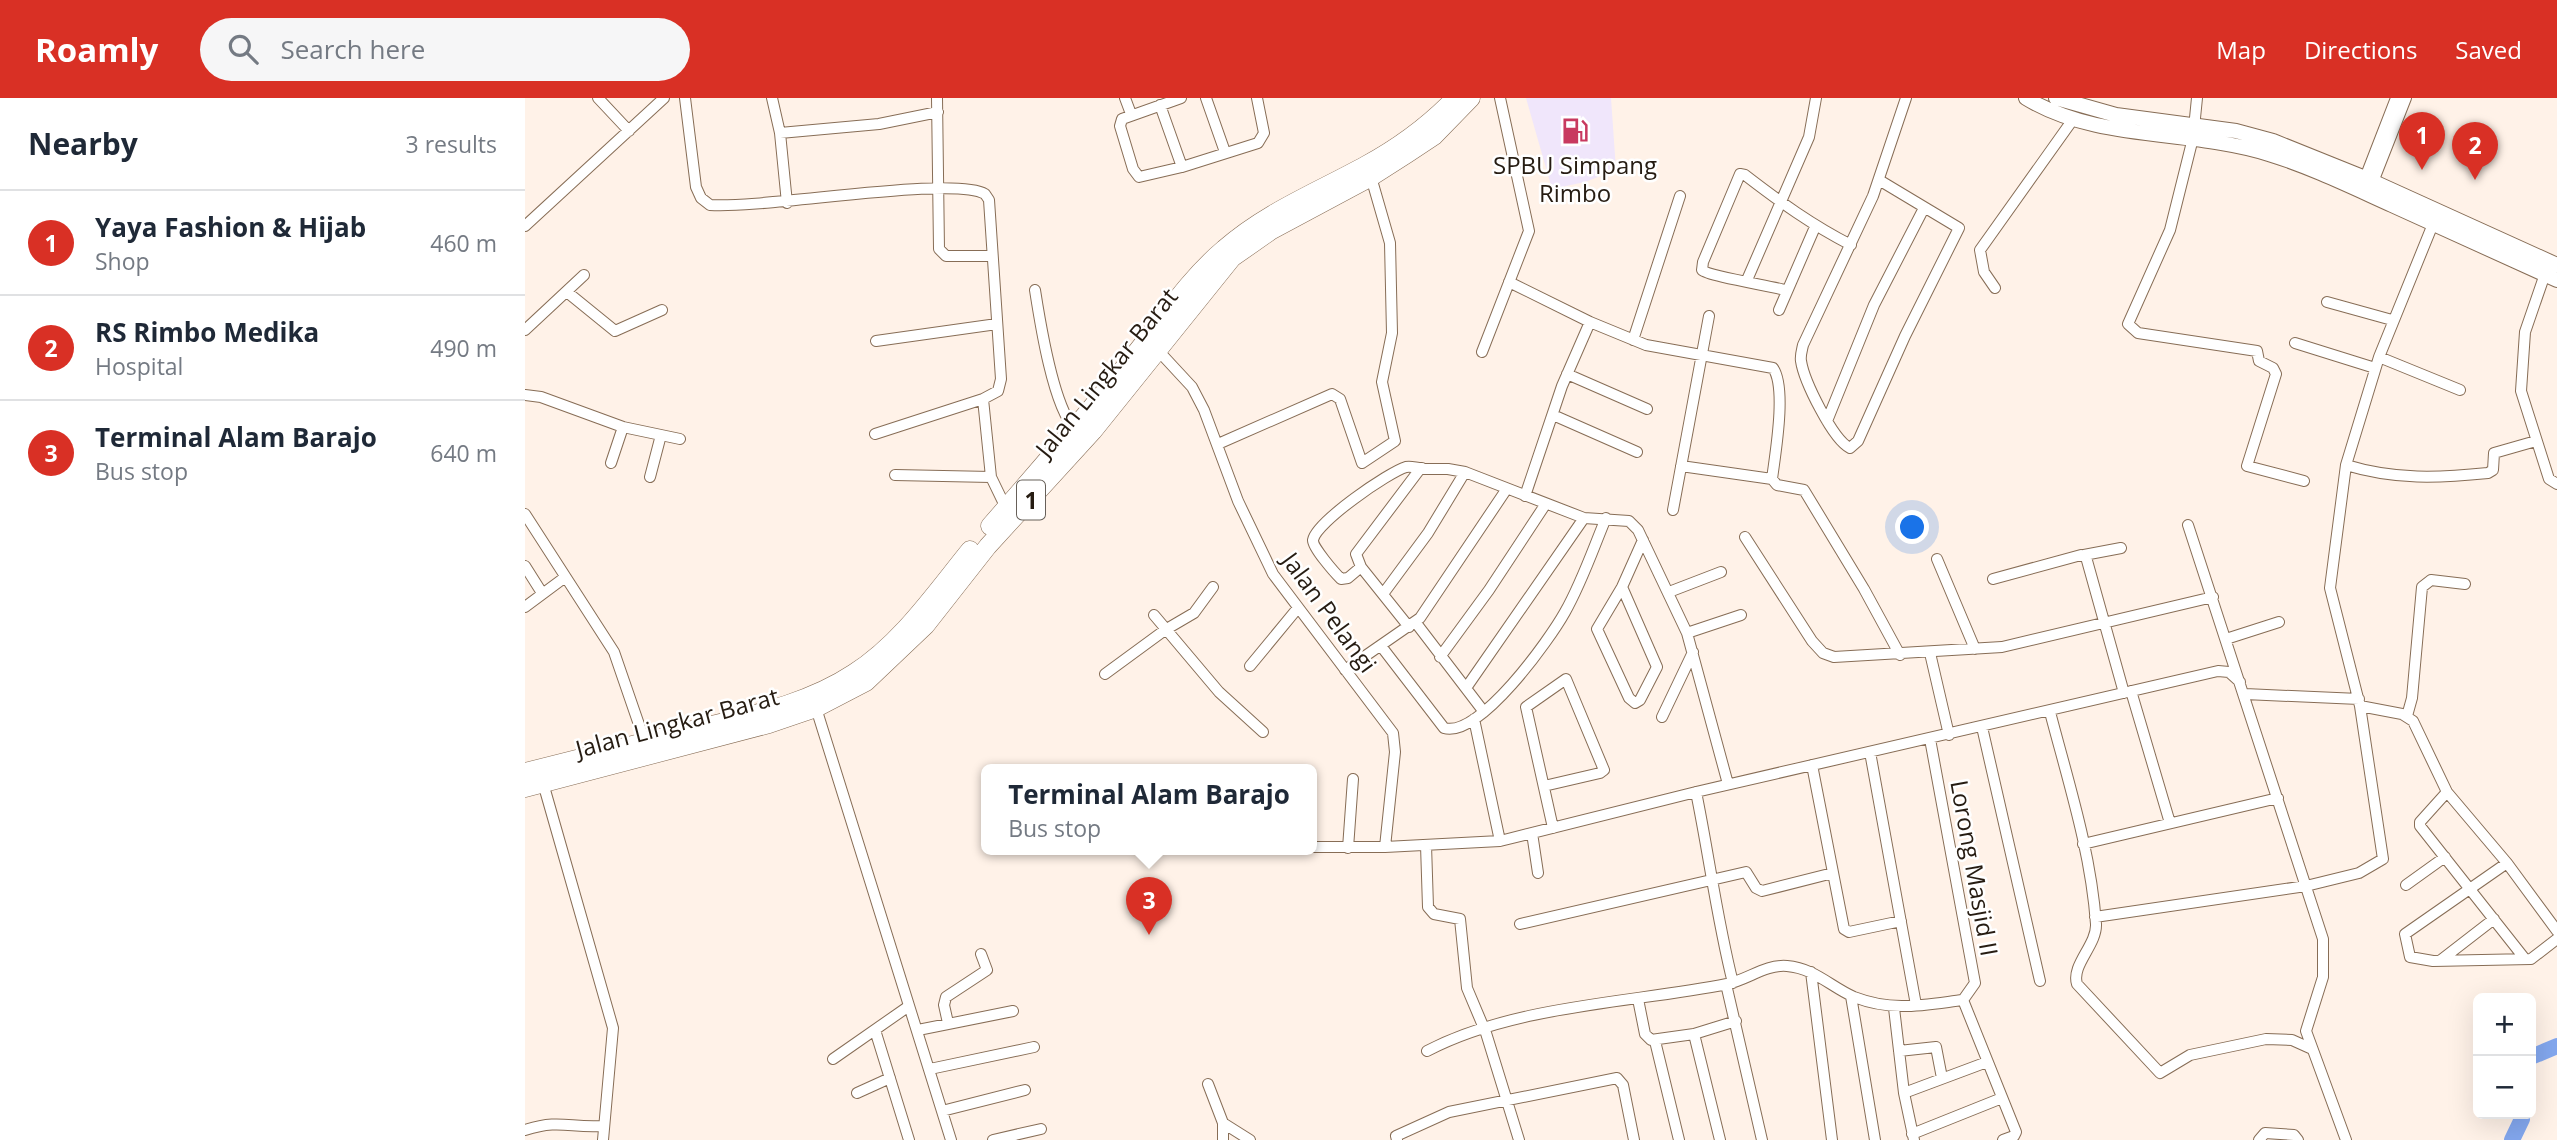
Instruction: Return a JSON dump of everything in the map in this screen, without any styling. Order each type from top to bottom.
[{"type":"highway","name":"Jalan Lingkar Barat","points":[[619,756],[645,742],[786,704],[854,673],[916,617],[1075,429],[1222,268],[1247,245],[1371,177],[1434,136],[1461,101]]},
{"type":"highway","name":"Jalan Lingkar Barat","points":[[526,773],[600,761],[769,724],[816,708],[866,682],[926,625],[988,546],[1093,431],[1203,269],[1238,237],[1279,209],[1367,165],[1461,101]]},
{"type":"highway","name":"Jalan Lingkar Barat","points":[[526,773],[543,783],[600,761]]},
{"type":"main road","points":[[2026,98],[2074,118],[2114,128],[2195,131],[2269,154],[2553,273]]},
{"type":"main road","points":[[2056,98],[2116,115],[2195,131],[2273,141],[2369,180],[2553,273]]},
{"type":"street","points":[[598,98],[629,131]]},
{"type":"street","points":[[525,226],[664,98]]},
{"type":"street","points":[[685,98],[695,187],[701,198],[710,205],[787,203],[938,188],[985,194],[989,200],[1001,385],[996,393],[875,434]]},
{"type":"street","points":[[772,98],[781,133],[787,203]]},
{"type":"street","points":[[937,98],[939,249],[943,256],[992,256]]},
{"type":"street","points":[[1125,98],[1131,114]]},
{"type":"street","points":[[1181,98],[1122,119],[1120,126],[1136,174],[1143,178],[1263,139],[1257,98]]},
{"type":"street","points":[[1206,98],[1225,152]]},
{"type":"street","points":[[1482,352],[1529,231],[1500,98]]},
{"type":"street","points":[[1747,280],[1809,136],[1816,98]]},
{"type":"street","points":[[1879,180],[1924,208],[1955,223],[1959,228],[1905,336],[1856,445],[1851,448],[1843,445],[1827,421],[1800,359],[1803,345],[1879,180],[1906,98]]},
{"type":"street","points":[[2197,98],[2195,131],[2169,230],[2129,320],[2129,327],[2138,333],[2257,351],[2259,361],[2273,368],[2276,374],[2247,466],[2304,481]]},
{"type":"street","points":[[2369,180],[2396,98]]},
{"type":"street","points":[[2369,180],[2406,98]]},
{"type":"street","points":[[1160,105],[1182,167]]},
{"type":"street","points":[[781,133],[880,124],[938,112]]},
{"type":"street","points":[[1996,288],[1984,272],[1980,250],[2074,118]]},
{"type":"street","points":[[1785,290],[1747,280],[1709,275],[1702,267],[1738,176],[1745,175],[1779,204],[1815,227],[1851,245]]},
{"type":"street","points":[[1219,444],[1332,394],[1340,399],[1362,463],[1395,441],[1382,377],[1392,333],[1389,243],[1371,177]]},
{"type":"street","points":[[1633,340],[1680,196]]},
{"type":"street","points":[[1827,421],[1874,305],[1924,208]]},
{"type":"street","points":[[2095,917],[2306,886],[2359,873],[2383,859],[2360,703],[2330,588],[2346,465],[2392,320],[2433,224]]},
{"type":"street","points":[[1779,310],[1785,290],[1815,227]]},
{"type":"street","points":[[2553,273],[2525,332],[2521,391],[2549,479],[2557,484]]},
{"type":"street","points":[[525,330],[584,275]]},
{"type":"street","points":[[1509,282],[1633,340],[1658,348],[1771,367],[1776,372],[1778,434],[1772,480]]},
{"type":"street","points":[[1035,290],[1044,346],[1065,418],[1075,429]]},
{"type":"street","points":[[567,292],[615,331],[662,310]]},
{"type":"street","points":[[2327,302],[2392,320]]},
{"type":"street","points":[[1674,510],[1709,316]]},
{"type":"street","points":[[1525,496],[1567,374],[1590,322]]},
{"type":"street","points":[[876,341],[997,324]]},
{"type":"street","points":[[2295,343],[2377,363],[2460,390]]},
{"type":"street","name":"Jalan Pelangi","points":[[1152,344],[1192,387],[1219,444],[1238,501],[1264,559],[1297,609],[1394,738],[1385,847]]},
{"type":"street","points":[[1567,374],[1647,409]]},
{"type":"street","points":[[525,395],[541,397],[623,427],[681,439]]},
{"type":"street","points":[[983,398],[991,477],[1006,508]]},
{"type":"street","points":[[1553,415],[1637,452]]},
{"type":"street","points":[[611,463],[623,427]]},
{"type":"street","points":[[650,477],[661,435]]},
{"type":"street","points":[[2346,465],[2404,478],[2429,479],[2488,473],[2493,470],[2494,453],[2536,441]]},
{"type":"street","points":[[1681,466],[1772,480],[1777,485],[1805,492],[1900,655]]},
{"type":"street","points":[[1422,468],[1357,552],[1361,567],[1484,712]]},
{"type":"street","points":[[1361,567],[1348,578],[1341,579],[1314,544],[1314,537],[1338,510],[1403,469],[1465,472],[1584,518],[1629,521],[1643,540],[1687,633],[1728,784]]},
{"type":"street","points":[[1383,594],[1428,533],[1465,472]]},
{"type":"street","points":[[895,475],[991,477]]},
{"type":"street","points":[[1345,670],[1412,625],[1460,563],[1506,490]]},
{"type":"street","points":[[1440,657],[1489,590],[1545,505]]},
{"type":"street","points":[[525,514],[614,652],[645,742]]},
{"type":"street","points":[[1466,688],[1584,518]]},
{"type":"street","points":[[1381,646],[1444,728],[1455,728],[1473,719],[1500,701],[1564,614],[1606,518]]},
{"type":"street","points":[[2187,525],[2245,694],[2325,951],[2323,977],[2306,1028],[2346,1140]]},
{"type":"street","points":[[1745,537],[1804,630],[1823,653],[1845,658],[2012,645],[2213,597]]},
{"type":"street","points":[[1622,587],[1657,667],[1640,700],[1635,703],[1631,702],[1597,629],[1622,587],[1643,540]]},
{"type":"street","points":[[1993,579],[2121,548]]},
{"type":"street","points":[[2084,555],[2088,558],[2104,624],[2170,823]]},
{"type":"street","points":[[1937,559],[1975,649]]},
{"type":"street","points":[[525,566],[542,593]]},
{"type":"street","points":[[1669,592],[1721,572]]},
{"type":"street","points":[[525,607],[564,578]]},
{"type":"street","points":[[2407,716],[2412,698],[2422,587],[2431,580],[2465,584]]},
{"type":"street","points":[[1105,674],[1165,630],[1194,613],[1213,587]]},
{"type":"street","points":[[1250,666],[1297,609]]},
{"type":"street","points":[[1154,615],[1226,699],[1263,732]]},
{"type":"street","points":[[1687,633],[1741,615]]},
{"type":"street","points":[[2226,639],[2279,622]]},
{"type":"street","points":[[1662,717],[1693,652]]},
{"type":"street","points":[[1930,653],[1949,735]]},
{"type":"street","points":[[1317,847],[1385,847],[1500,841],[1728,784],[2050,712],[2222,670],[2233,674],[2240,682]]},
{"type":"street","points":[[1544,786],[1604,770],[1566,679],[1526,707],[1553,828]]},
{"type":"street","points":[[2245,694],[2360,703],[2407,716],[2415,724],[2447,792],[2507,863],[2557,931]]},
{"type":"street","points":[[816,708],[951,1140]]},
{"type":"street","points":[[2050,712],[2083,844],[2095,917],[2095,934],[2076,975],[2077,984],[2160,1073],[2190,1055],[2221,1051],[2266,1039],[2292,1040],[2312,1049]]},
{"type":"street","points":[[1473,719],[1500,841]]},
{"type":"street","points":[[1982,727],[2040,981]]},
{"type":"street","name":"Lorong Masjid II","points":[[1930,739],[1975,983],[1963,1000]]},
{"type":"street","points":[[1870,752],[1916,1006]]},
{"type":"street","points":[[1812,765],[1845,931],[1901,921]]},
{"type":"street","points":[[1348,848],[1353,779]]},
{"type":"street","points":[[543,783],[613,1028],[614,1047],[602,1126],[603,1140]]},
{"type":"street","points":[[1696,792],[1714,879],[1736,1021],[1762,1140]]},
{"type":"street","points":[[2447,792],[2419,824],[2525,960]]},
{"type":"street","points":[[2083,844],[2278,798]]},
{"type":"street","points":[[1532,833],[1538,873]]},
{"type":"street","points":[[1426,845],[1428,907],[1436,915],[1457,916],[1461,920],[1467,988],[1484,1028],[1519,1140]]},
{"type":"street","points":[[2406,885],[2445,857]]},
{"type":"street","points":[[2507,863],[2405,934],[2408,954],[2413,959],[2525,960],[2535,958],[2557,939]]},
{"type":"street","points":[[1520,924],[1747,872],[1762,891],[1833,873]]},
{"type":"street","points":[[2441,960],[2494,919]]},
{"type":"street","points":[[949,1023],[944,1005],[946,997],[987,970],[981,954]]},
{"type":"street","points":[[1427,1051],[1484,1028],[1730,984],[1780,966],[1811,972],[1851,996],[1893,1008],[1963,1000],[2016,1134],[2003,1140]]},
{"type":"street","points":[[1811,972],[1832,1140]]},
{"type":"street","points":[[1851,996],[1875,1140]]},
{"type":"street","points":[[1638,999],[1645,1034],[1655,1041],[1679,1140]]},
{"type":"street","points":[[833,1059],[909,1006]]},
{"type":"street","points":[[1893,1008],[1904,1093],[1913,1137],[2002,1098]]},
{"type":"street","points":[[918,1030],[1013,1011]]},
{"type":"street","points":[[1655,1041],[1694,1034],[1736,1021]]},
{"type":"street","points":[[875,1030],[909,1140]]},
{"type":"street","points":[[1694,1034],[1720,1140]]},
{"type":"street","points":[[930,1069],[1034,1047]]},
{"type":"street","points":[[1899,1051],[1936,1047],[1942,1078]]},
{"type":"street","points":[[1904,1093],[1987,1062]]},
{"type":"street","points":[[857,1093],[890,1078]]},
{"type":"street","points":[[1397,1140],[1396,1136],[1433,1117],[1619,1079],[1634,1140]]},
{"type":"street","points":[[1208,1084],[1223,1123],[1223,1140]]},
{"type":"street","points":[[942,1111],[1025,1090]]},
{"type":"street","points":[[525,1130],[560,1122],[582,1127],[602,1126]]},
{"type":"street","points":[[1223,1123],[1250,1140]]},
{"type":"street","points":[[993,1140],[1041,1129]]},
{"type":"street","points":[[2259,1140],[2265,1133],[2294,1135],[2298,1140]]},
{"type":"shaded area","name":"SPBU Simpang Rimbo","points":[[1526,98],[1611,98],[1616,170],[1585,182],[1552,189]]},
{"type":"waterway","points":[[2533,1056],[2557,1046]]},
{"type":"waterway","points":[[2512,1140],[2522,1119]]},
{"type":"place","name":"SPBU Simpang Rimbo","points":[[1575,131]]},
{"type":"place","name":"Yaya Fashion & Hijab","points":[[2422,170]]},
{"type":"place","name":"RS Rimbo Medika","points":[[2475,180]]},
{"type":"place","name":"Terminal Alam Barajo","points":[[1149,935]]}]
